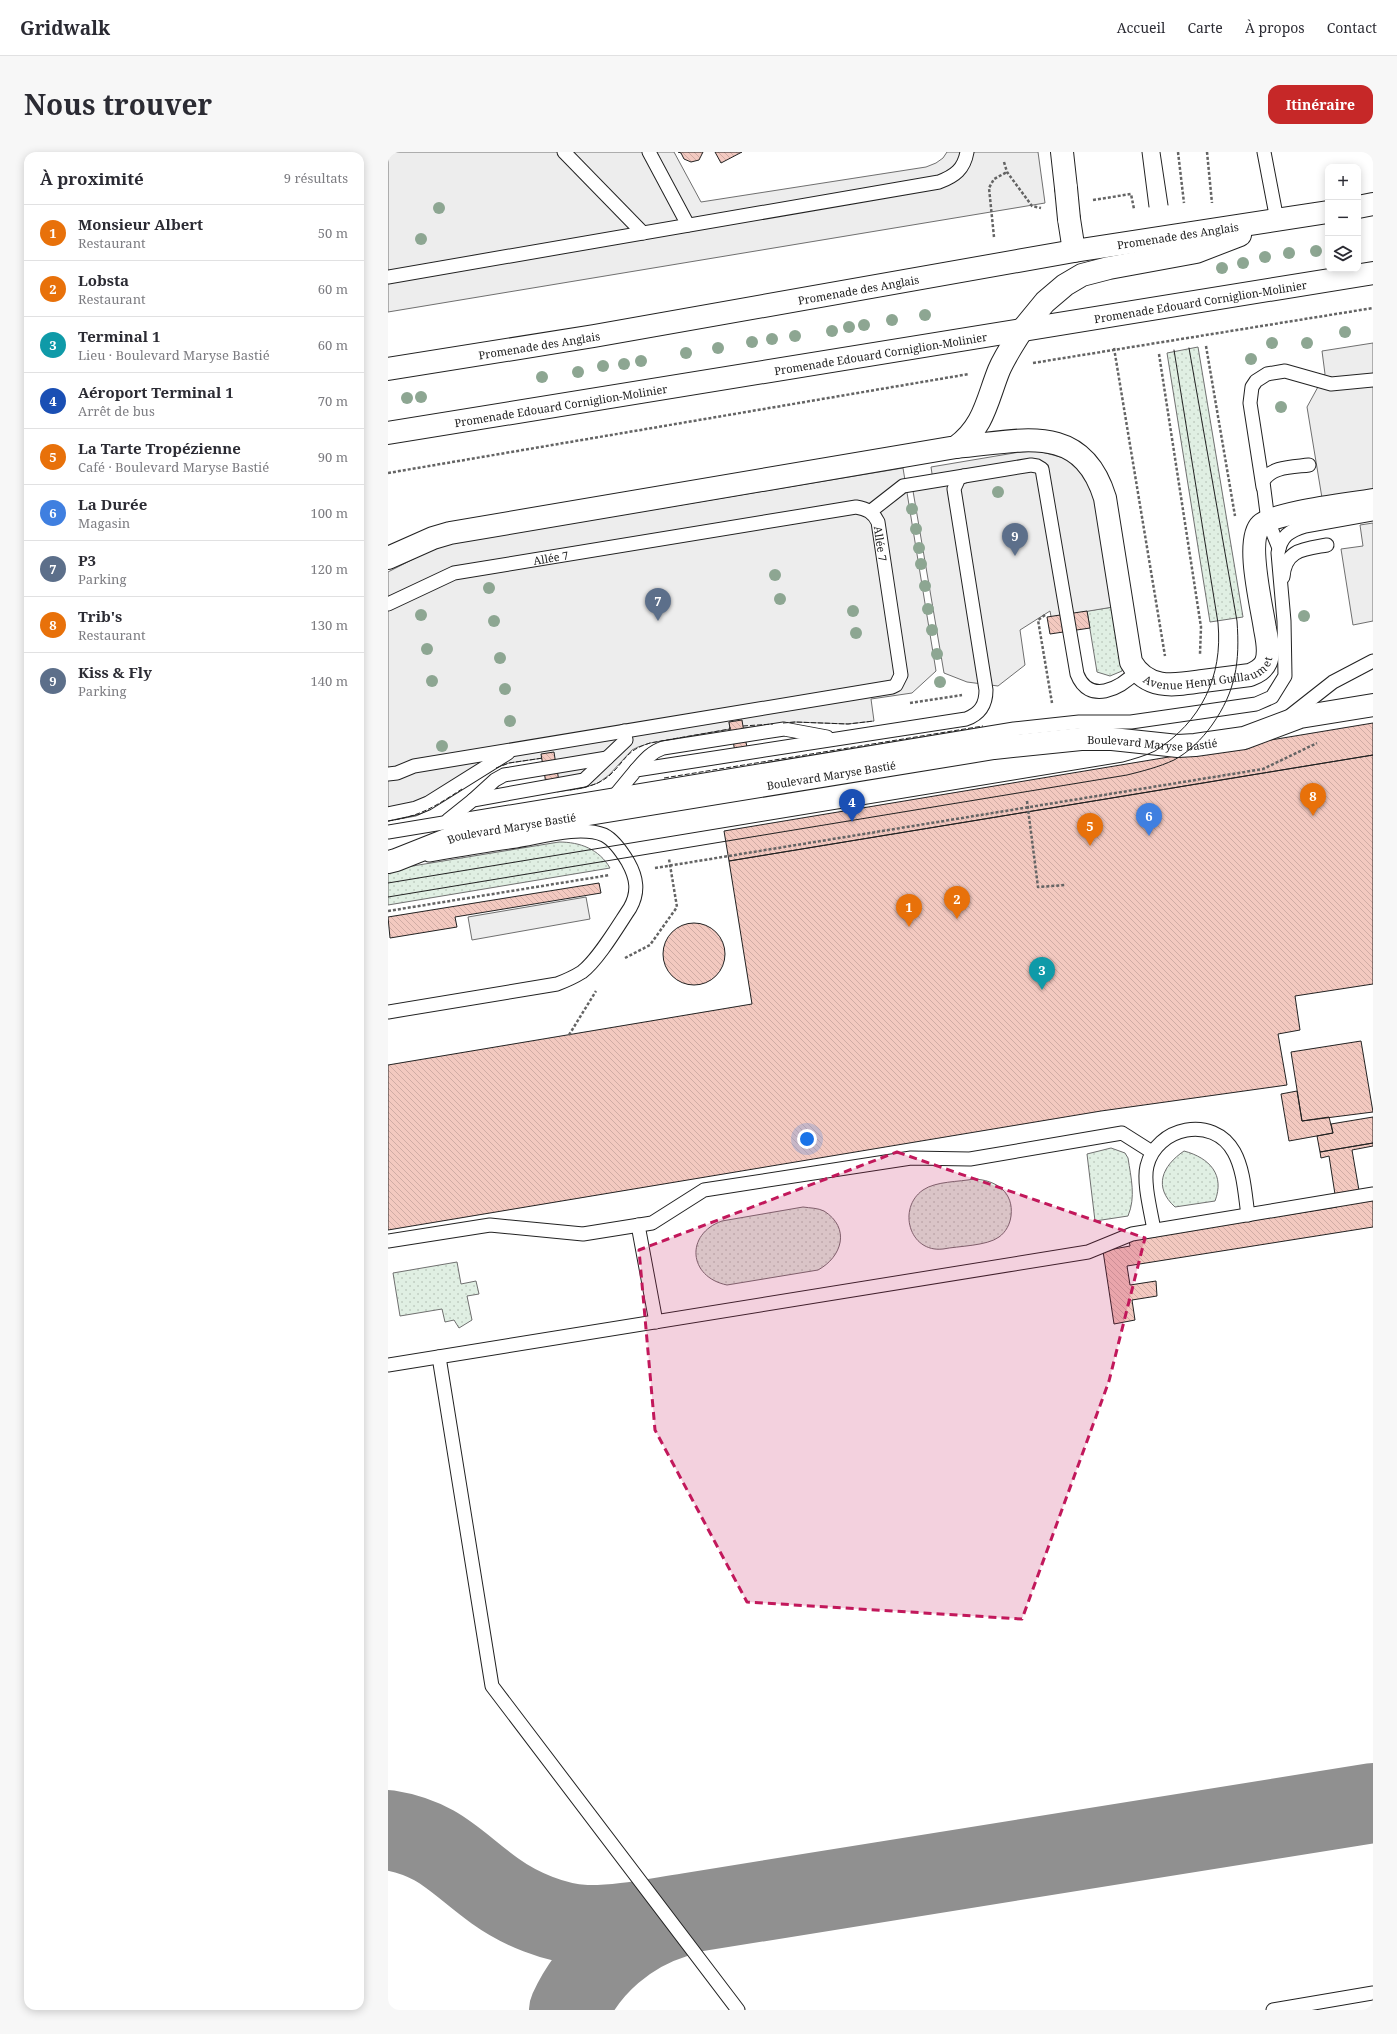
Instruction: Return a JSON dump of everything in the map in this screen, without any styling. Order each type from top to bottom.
[{"type":"street","points":[[1062,152],[1074,251]]},
{"type":"street","points":[[1361,206],[1373,204]]},
{"type":"street","name":"Promenade des Anglais","points":[[388,369],[594,336],[1074,251],[1325,212]]},
{"type":"street","points":[[956,447],[967,439],[978,425],[1000,368],[1022,330],[1045,302],[1066,285],[1082,276],[1109,268],[1196,252],[1277,220]]},
{"type":"street","name":"Promenade Edouard Corniglion-Molinier","points":[[388,433],[1373,273]]},
{"type":"street","points":[[388,558],[433,538],[450,533],[956,447],[1033,439],[1064,446],[1076,452],[1085,461],[1100,484],[1105,498],[1131,662],[1137,671]]},
{"type":"street","points":[[1268,521],[1296,512],[1373,500]]},
{"type":"street","name":"Avenue Henri Guillaumet","points":[[1137,671],[1149,680],[1168,685],[1250,675],[1258,672],[1263,667],[1266,661],[1267,644],[1253,550],[1256,533],[1261,525],[1268,521]]},
{"type":"street","name":"Boulevard Maryse Bastié","points":[[392,861],[459,835],[994,748],[1081,739],[1112,739],[1168,746],[1195,745],[1244,738],[1300,717],[1373,705]]},
{"type":"lane","points":[[564,152],[643,233]]},
{"type":"lane","points":[[649,152],[688,225]]},
{"type":"lane","points":[[388,277],[939,182],[951,178],[959,172],[965,163],[967,152]]},
{"type":"lane","points":[[1264,152],[1277,220]]},
{"type":"lane","points":[[388,832],[617,793],[1014,729],[1079,722],[1131,722],[1256,704],[1272,697],[1285,676],[1286,664],[1279,548],[1268,521],[1250,403],[1252,387],[1256,381],[1267,374],[1285,371],[1331,384],[1373,380]]},
{"type":"lane","points":[[871,511],[903,486],[1031,465],[1042,469],[1077,674],[1080,683],[1094,691],[1106,691],[1116,688],[1127,681],[1137,671]]},
{"type":"lane","points":[[1263,488],[1265,477],[1273,471],[1309,465]]},
{"type":"lane","points":[[636,770],[966,719],[973,716],[983,706],[986,690],[954,489],[959,478],[964,476]]},
{"type":"lane","name":"Allée 7","points":[[388,604],[454,573],[856,507],[871,511],[878,522],[901,675],[896,685],[414,766],[397,773],[388,774]]},
{"type":"lane","points":[[1279,548],[1284,537],[1296,529],[1373,514]]},
{"type":"lane","points":[[1281,588],[1283,571],[1290,557],[1305,549],[1328,545]]},
{"type":"lane","name":"Boulevard Maryse Bastié","points":[[1278,725],[1333,682],[1373,660]]},
{"type":"lane","points":[[617,793],[649,756],[655,751],[663,748],[784,729],[837,739]]},
{"type":"lane","points":[[473,800],[576,782],[589,776],[626,740],[624,731]]},
{"type":"lane","points":[[388,814],[416,808],[428,803],[514,749]]},
{"type":"lane","points":[[447,821],[504,775],[607,758]]},
{"type":"lane","points":[[388,1012],[557,984],[571,978],[583,971],[593,961],[630,908],[635,899],[636,890],[633,872],[616,845],[604,836],[593,832],[561,834],[392,861]]},
{"type":"lane","points":[[1154,1230],[1147,1183],[1147,1167],[1152,1152],[1163,1139],[1177,1131],[1193,1128],[1209,1131],[1223,1139],[1234,1151],[1240,1166],[1248,1215]]},
{"type":"lane","points":[[388,1242],[490,1225],[583,1234],[652,1223],[704,1190],[911,1158],[970,1159],[1122,1133],[1152,1152]]},
{"type":"lane","points":[[388,1365],[1088,1252],[1132,1234],[1373,1194]]},
{"type":"lane","points":[[638,1225],[656,1322]]},
{"type":"lane","points":[[439,1357],[492,1686],[738,2010]]},
{"type":"lane","points":[[1273,2010],[1373,1993]]},
{"type":"path","points":[[1178,152],[1184,202]]},
{"type":"path","points":[[1205,205],[1212,204],[1207,152]]},
{"type":"path","points":[[994,242],[989,188],[994,179],[1008,172]]},
{"type":"path","points":[[1090,193],[1091,200],[1131,194],[1134,209]]},
{"type":"path","points":[[388,473],[1114,348],[1373,308]]},
{"type":"path","points":[[1114,348],[1165,657]]},
{"type":"path","points":[[1159,354],[1201,627],[1201,651],[1199,657]]},
{"type":"path","points":[[903,704],[965,694]]},
{"type":"path","points":[[388,911],[1263,770],[1316,743],[1323,742]]},
{"type":"path","points":[[1181,783],[1182,787]]},
{"type":"path","points":[[1027,801],[1038,887],[1065,885]]},
{"type":"path","points":[[620,960],[650,945],[677,907],[669,859]]},
{"type":"path","points":[[569,1035],[598,987]]},
{"type":"highlighted area","points":[[897,1152],[1145,1238],[1109,1381],[1022,1619],[747,1602],[655,1430],[639,1250]]},
{"type":"green space","points":[[1198,347],[1243,617],[1210,622],[1167,353]]},
{"type":"green space","points":[[1113,607],[1123,668],[1122,671],[1110,676],[1097,672],[1087,611]]},
{"type":"green space","points":[[559,842],[574,843],[595,851],[606,861],[610,868],[388,905],[388,870]]},
{"type":"green space","points":[[1111,1148],[1125,1153],[1128,1158],[1132,1187],[1132,1202],[1128,1216],[1095,1221],[1087,1154]]},
{"type":"green space","points":[[1184,1151],[1201,1158],[1213,1169],[1218,1183],[1218,1192],[1215,1201],[1175,1207],[1168,1199],[1162,1184],[1163,1177],[1170,1163]]},
{"type":"green space","points":[[974,1179],[996,1185],[1002,1189],[1010,1200],[1011,1216],[1009,1225],[1004,1233],[994,1240],[987,1242],[943,1249],[931,1248],[922,1244],[915,1237],[910,1228],[910,1207],[915,1198],[923,1190],[934,1185]]},
{"type":"green space","points":[[803,1207],[824,1211],[838,1226],[840,1234],[838,1250],[833,1258],[818,1270],[727,1285],[714,1280],[705,1273],[699,1265],[696,1255],[697,1245],[702,1235],[710,1227],[722,1221]]},
{"type":"green space","points":[[457,1262],[461,1284],[476,1281],[479,1294],[467,1296],[472,1320],[459,1328],[454,1320],[445,1322],[442,1309],[400,1316],[393,1273]]},
{"type":"shaded area","points":[[388,152],[674,152],[701,202],[926,167],[943,158],[947,152],[1038,152],[1045,203],[388,312]]},
{"type":"shaded area","points":[[1373,343],[1373,490],[1322,498],[1307,407],[1325,374],[1322,351]]},
{"type":"shaded area","points":[[1038,451],[1068,459],[1086,479],[1098,505],[1113,607],[1083,612],[1053,627],[1050,611],[1020,630],[1025,665],[998,686],[967,682],[944,673],[913,491],[934,487],[931,467],[1020,452]]},
{"type":"shaded area","points":[[903,468],[936,671],[912,693],[871,699],[874,721],[848,724],[795,722],[743,728],[729,722],[730,729],[650,743],[638,747],[632,750],[609,775],[598,783],[583,788],[557,792],[550,757],[509,763],[498,767],[416,816],[388,821],[388,572],[429,551],[452,543]]},
{"type":"shaded area","points":[[1373,523],[1373,621],[1353,625],[1341,549],[1363,546],[1360,525]]},
{"type":"shaded area","points":[[586,897],[590,919],[472,940],[468,917]]},
{"type":"building","points":[[678,152],[703,152],[699,160],[691,162],[684,159],[681,153]]},
{"type":"building","points":[[715,152],[742,152],[721,163]]},
{"type":"building","points":[[1087,611],[1090,628],[1050,634],[1047,617]]},
{"type":"building","points":[[742,720],[744,733],[731,735],[729,722]]},
{"type":"building","points":[[1373,723],[1373,755],[729,861],[724,831]]},
{"type":"building","points":[[745,738],[748,751],[735,753],[733,740]]},
{"type":"building","points":[[554,752],[556,765],[543,766],[541,754]]},
{"type":"building","points":[[1373,755],[1373,984],[1295,996],[1300,1030],[1278,1034],[1287,1085],[1101,1111],[388,1230],[388,1065],[752,1004],[729,861]]},
{"type":"building","points":[[557,769],[559,782],[546,784],[544,771]]},
{"type":"building","points":[[599,883],[601,893],[455,917],[457,927],[390,938],[388,917]]},
{"type":"building","points":[[688,923],[700,923],[716,932],[723,942],[725,954],[723,966],[716,976],[700,985],[688,985],[677,980],[668,971],[663,960],[663,948],[668,937],[677,928]]},
{"type":"building","points":[[1361,1041],[1373,1112],[1302,1121],[1291,1052]]},
{"type":"building","points":[[1297,1091],[1302,1121],[1329,1117],[1333,1133],[1289,1141],[1281,1094]]},
{"type":"building","points":[[1373,1117],[1373,1143],[1320,1152],[1317,1136],[1333,1133],[1331,1124]]},
{"type":"building","points":[[1373,1143],[1373,1146],[1352,1150],[1361,1202],[1373,1200],[1373,1227],[1127,1266],[1130,1285],[1156,1281],[1157,1296],[1132,1300],[1135,1320],[1114,1324],[1103,1251],[1130,1246],[1129,1240],[1337,1207],[1329,1156],[1321,1158],[1320,1152]]},
{"type":"taxiway","points":[[388,1830],[406,1834],[434,1845],[505,1898],[526,1909],[549,1918],[573,1924],[598,1925],[650,1919],[1373,1803]]},
{"type":"taxiway","points":[[569,2010],[577,1994],[588,1979],[599,1965],[612,1953],[642,1932],[675,1918]]},
{"type":"tram line","points":[[1142,152],[1149,207]]},
{"type":"tram line","points":[[1160,152],[1168,205]]},
{"type":"tram line","points":[[388,897],[1127,775],[1163,765],[1185,753],[1200,740],[1220,712],[1235,676],[1238,650],[1237,621],[1189,348]]},
{"type":"tram line","points":[[388,883],[1123,762],[1155,751],[1185,726],[1206,696],[1217,662],[1219,643],[1218,623],[1174,350]]},
{"type":"fence","points":[[783,723],[848,724],[874,721]]},
{"type":"fence","points":[[743,726],[773,724]]},
{"type":"fence","points":[[664,778],[983,726]]},
{"type":"fence","points":[[570,790],[596,784],[606,778],[631,752],[642,746],[650,743],[730,729],[730,727]]},
{"type":"fence","points":[[496,768],[509,763],[543,758]]},
{"type":"fence","points":[[388,821],[400,819],[427,810],[462,789]]},
{"type":"place","name":"Kiss & Fly","points":[[1015,556]]},
{"type":"place","name":"P3","points":[[658,621]]},
{"type":"place","name":"Trib's","points":[[1313,816]]},
{"type":"place","name":"Aéroport Terminal 1","points":[[852,822]]},
{"type":"place","name":"La Durée","points":[[1149,836]]},
{"type":"place","name":"La Tarte Tropézienne","points":[[1090,846]]},
{"type":"place","name":"Lobsta","points":[[957,919]]},
{"type":"place","name":"Monsieur Albert","points":[[909,927]]},
{"type":"place","name":"Terminal 1","points":[[1042,990]]}]
